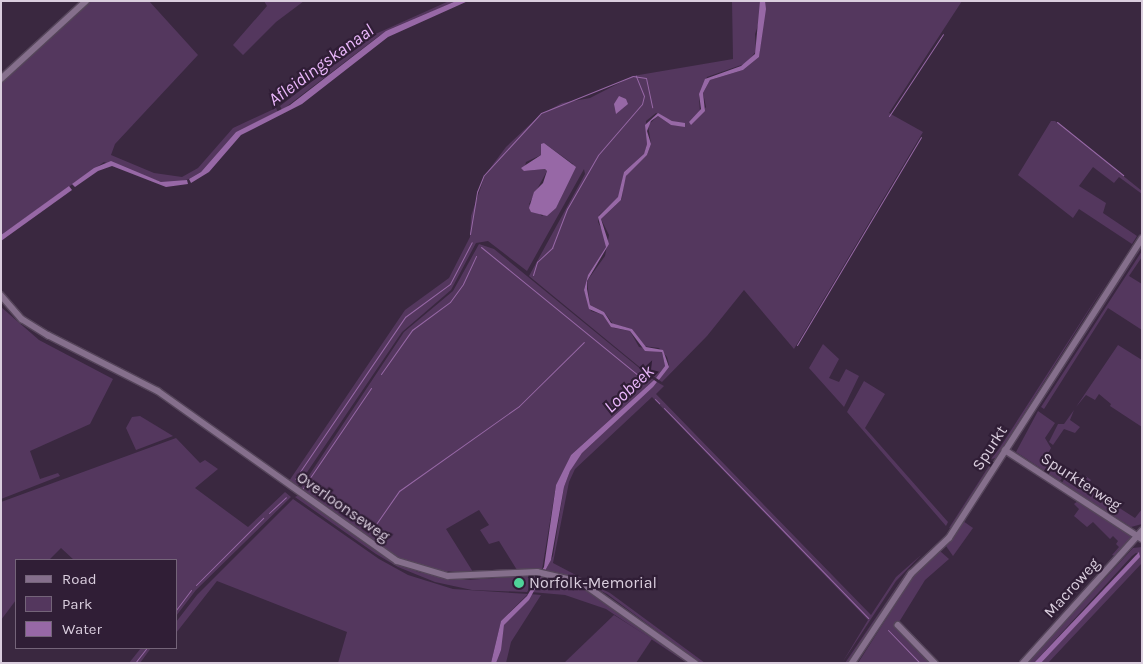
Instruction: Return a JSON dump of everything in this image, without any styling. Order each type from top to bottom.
[{"type":"street","points":[[1,79],[86,1]]},
{"type":"street","name":"Spurkt","points":[[852,663],[911,574],[949,538],[1142,239]]},
{"type":"street","name":"Overloonseweg","points":[[1,294],[22,319],[48,335],[158,391],[397,561],[448,576],[537,572],[549,574],[596,590],[695,663]]},
{"type":"street","name":"Spurkterweg","points":[[1005,450],[1141,535]]},
{"type":"street","name":"Macroweg","points":[[1023,663],[1141,535]]},
{"type":"street","points":[[898,625],[935,663]]},
{"type":"green space","points":[[90,1],[149,1],[198,55],[115,144],[111,155],[154,173],[182,177],[198,168],[233,128],[276,108],[278,112],[236,132],[201,172],[189,179],[177,183],[161,182],[104,162],[1,235],[1,80]]},
{"type":"green space","points":[[264,1],[304,1],[276,22],[243,55],[233,45],[267,6]]},
{"type":"green space","points":[[449,1],[456,1],[379,36],[282,110],[280,106],[371,36]]},
{"type":"green space","points":[[732,1],[760,1],[761,17],[755,34],[756,51],[747,63],[707,77],[699,97],[700,112],[691,125],[706,107],[703,93],[710,80],[743,70],[759,57],[765,1],[962,1],[889,113],[923,132],[794,349],[744,290],[707,336],[662,382],[659,380],[669,365],[667,357],[659,348],[643,346],[632,329],[613,324],[604,312],[590,305],[587,281],[605,256],[609,235],[601,219],[622,199],[623,183],[628,172],[647,155],[651,144],[648,125],[658,116],[671,125],[685,126],[685,123],[676,123],[656,113],[646,121],[647,144],[644,155],[624,172],[619,197],[599,215],[598,222],[606,238],[606,247],[588,275],[584,290],[591,311],[604,315],[614,328],[630,331],[639,347],[662,352],[665,366],[661,373],[656,378],[642,369],[529,276],[585,174],[584,169],[527,271],[488,241],[476,243],[451,290],[402,332],[297,487],[289,481],[405,310],[449,278],[470,237],[471,216],[485,175],[506,147],[540,115],[562,103],[590,98],[633,76],[733,59]],"holes":[[[544,143],[573,164],[559,202],[542,216],[529,204],[547,171],[545,169],[524,171],[526,162],[541,155]]]},
{"type":"green space","points":[[1051,121],[1055,121],[1142,191],[1142,194],[1119,177],[1114,183],[1093,167],[1079,186],[1106,203],[1103,213],[1137,236],[1132,244],[1079,209],[1073,218],[1018,175]]},
{"type":"green space","points":[[1142,243],[1142,247],[1039,406],[1038,404]]},
{"type":"green space","points":[[479,244],[494,249],[654,380],[571,455],[556,485],[542,570],[517,570],[499,541],[489,544],[480,530],[489,525],[479,510],[446,529],[473,572],[437,571],[415,565],[388,552],[300,489],[404,332],[453,291]]},
{"type":"green space","points":[[1142,251],[1142,257],[1129,276],[1142,284],[1142,330],[1108,308],[1044,409],[1041,407]]},
{"type":"green space","points":[[1111,275],[996,458],[991,459],[999,449]]},
{"type":"green space","points":[[1,307],[39,340],[113,379],[90,424],[30,451],[40,479],[58,473],[60,476],[1,499]]},
{"type":"green space","points":[[823,344],[839,359],[829,378],[839,382],[846,369],[859,376],[844,407],[809,368]]},
{"type":"green space","points":[[1118,345],[1142,360],[1142,427],[1110,406],[1111,404],[1099,394],[1095,400],[1086,395],[1076,407]]},
{"type":"green space","points":[[864,381],[885,394],[865,428],[948,522],[946,526],[847,412]]},
{"type":"green space","points":[[657,382],[664,386],[656,394],[871,615],[896,577],[921,555],[896,581],[842,663],[868,620],[652,397],[575,469],[569,482],[553,563],[610,593],[705,663],[700,663],[607,594],[571,576],[545,571],[553,556],[564,487],[571,468],[582,453]]},
{"type":"green space","points":[[1074,410],[1070,420],[1080,427],[1075,433],[1064,429],[1053,445],[1049,442],[1058,424],[1064,424]]},
{"type":"green space","points":[[1038,411],[1055,423],[1045,438],[1051,448],[1045,459],[1065,473],[1060,481],[1016,452]]},
{"type":"green space","points":[[140,416],[173,436],[136,450],[126,428],[132,417]]},
{"type":"green space","points":[[176,438],[200,463],[205,460],[218,469],[195,488],[248,527],[285,492],[291,497],[196,590],[178,613],[178,559],[73,559],[61,548],[50,559],[15,559],[15,601],[1,620],[1,502]]},
{"type":"green space","points":[[995,460],[952,527],[949,528],[989,466]]},
{"type":"green space","points":[[1067,474],[1082,483],[1086,476],[1091,480],[1085,490],[1091,494],[1093,491],[1135,518],[1142,509],[1142,524],[1131,527],[1062,483]]},
{"type":"green space","points":[[299,495],[374,549],[418,572],[466,580],[539,575],[527,592],[472,590],[435,582],[398,567],[376,554],[295,497]]},
{"type":"green space","points":[[293,499],[379,559],[408,575],[453,589],[528,594],[501,621],[491,663],[338,663],[347,632],[217,581],[178,630],[178,619],[197,595]]},
{"type":"green space","points":[[1079,500],[1131,534],[1131,540],[1116,556],[1112,555],[1119,547],[1116,544],[1118,541],[1113,536],[1110,539],[1093,522],[1087,527],[1074,516],[1079,509],[1074,504]]},
{"type":"green space","points":[[963,521],[973,528],[953,556],[946,546]]},
{"type":"green space","points":[[1142,547],[1142,563],[1048,663],[1041,663],[1140,554],[1136,553],[1132,556],[1034,663],[1027,663],[1133,548]]},
{"type":"green space","points":[[940,551],[949,559],[925,580],[896,627],[931,663],[858,663],[916,572]]},
{"type":"green space","points":[[923,558],[907,573],[848,663],[845,663],[906,573]]},
{"type":"green space","points":[[542,576],[582,586],[692,663],[687,663],[606,609],[565,595],[531,592]]},
{"type":"green space","points":[[530,594],[541,595],[511,642],[506,663],[496,663],[504,625]]},
{"type":"green space","points":[[614,615],[652,639],[636,663],[564,663]]},
{"type":"green space","points":[[140,649],[150,649],[140,663],[129,663]]},
{"type":"water","points":[[456,1],[468,1],[388,37],[302,104],[241,135],[209,172],[191,183],[189,179],[201,172],[236,132],[290,105],[386,31]]},
{"type":"water","points":[[760,1],[765,1],[766,9],[759,57],[743,70],[710,80],[703,93],[705,111],[691,125],[689,122],[701,109],[699,94],[705,79],[741,66],[755,54]]},
{"type":"water","points":[[619,96],[626,99],[628,104],[616,114],[614,104]]},
{"type":"water","points":[[658,113],[672,121],[685,123],[685,127],[671,125],[658,116],[651,121],[647,131],[651,144],[647,155],[626,176],[621,200],[601,219],[609,244],[587,281],[587,289],[590,305],[604,312],[611,323],[632,329],[646,347],[663,350],[669,367],[659,380],[656,378],[665,366],[662,352],[645,351],[630,331],[611,327],[603,315],[589,309],[584,290],[588,275],[606,247],[598,217],[618,197],[624,172],[644,154],[647,144],[645,125]]},
{"type":"water","points":[[544,143],[576,167],[556,208],[547,216],[531,212],[529,208],[534,192],[543,183],[547,171],[545,169],[524,171],[521,168],[541,155],[541,144]]},
{"type":"water","points":[[111,161],[161,182],[187,180],[188,184],[166,187],[112,166],[98,171],[75,187],[72,184],[94,168]]},
{"type":"water","points":[[69,186],[72,190],[1,241],[1,235]]},
{"type":"water","points":[[654,380],[657,382],[653,387],[582,453],[570,471],[564,487],[551,560],[529,600],[504,625],[501,650],[496,663],[491,663],[501,621],[527,596],[544,567],[556,485],[571,455]]},
{"type":"water","points":[[1139,552],[1140,557],[1041,663],[1034,663]]},
{"type":"waterway","points":[[889,116],[943,34]]},
{"type":"waterway","points":[[470,234],[477,192],[484,175],[541,113],[633,76],[646,78],[652,107]]},
{"type":"waterway","points":[[533,275],[537,262],[552,248],[567,209],[598,155],[642,104],[644,96],[636,76]]},
{"type":"waterway","points":[[1057,122],[1123,175]]},
{"type":"waterway","points":[[797,345],[921,137]]},
{"type":"waterway","points":[[295,479],[405,317],[450,284],[472,242]]},
{"type":"waterway","name":"Loobeek","points":[[481,247],[638,375]]},
{"type":"waterway","points":[[381,374],[412,330],[450,302],[463,284],[476,256]]},
{"type":"waterway","points":[[374,527],[399,491],[519,406],[584,342]]},
{"type":"waterway","points":[[303,488],[371,388]]},
{"type":"waterway","points":[[655,399],[659,403]]},
{"type":"waterway","points":[[664,408],[868,618]]},
{"type":"waterway","points":[[269,513],[286,497]]},
{"type":"waterway","points":[[196,585],[263,518]]},
{"type":"waterway","points":[[178,607],[191,590]]},
{"type":"waterway","points":[[888,630],[920,663]]},
{"type":"waterway","points":[[135,663],[146,649]]},
{"type":"place","name":"Norfolk-Memorial","points":[[519,583]]},
{"type":"water label","name":"Afleidingskanaal","points":[[321,65]]}]
